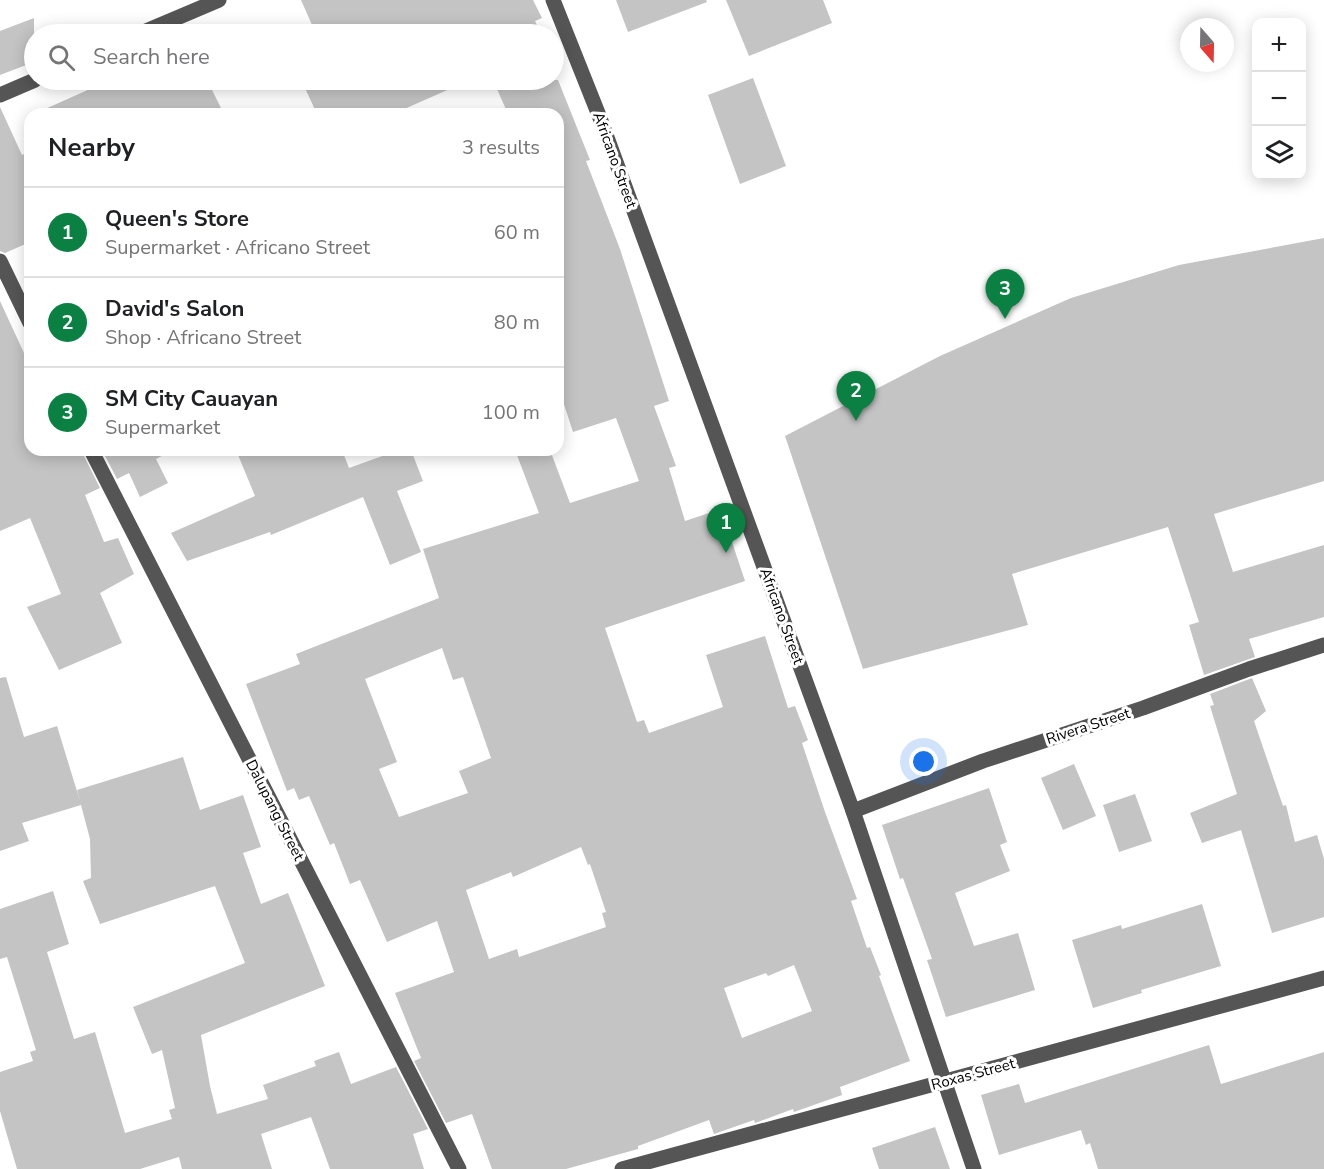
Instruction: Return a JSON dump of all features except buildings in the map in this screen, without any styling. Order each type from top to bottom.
[{"type":"street","points":[[163,24],[219,0]]},
{"type":"street","name":"Africano Street","points":[[553,0],[563,24]]},
{"type":"street","name":"Africano Street","points":[[564,27],[600,117],[853,811],[974,1169]]},
{"type":"street","points":[[0,95],[24,85]]},
{"type":"street","points":[[0,261],[24,311]]},
{"type":"street","name":"Dalupang Street","points":[[94,456],[459,1169]]},
{"type":"street","name":"Rivera Street","points":[[853,811],[983,761],[1324,645]]},
{"type":"street","name":"Roxas Street","points":[[622,1169],[1324,978]]},
{"type":"place","name":"SM City Cauayan","points":[[1005,319]]},
{"type":"place","name":"David's Salon","points":[[856,421]]},
{"type":"place","name":"Queen's Store","points":[[726,553]]}]
